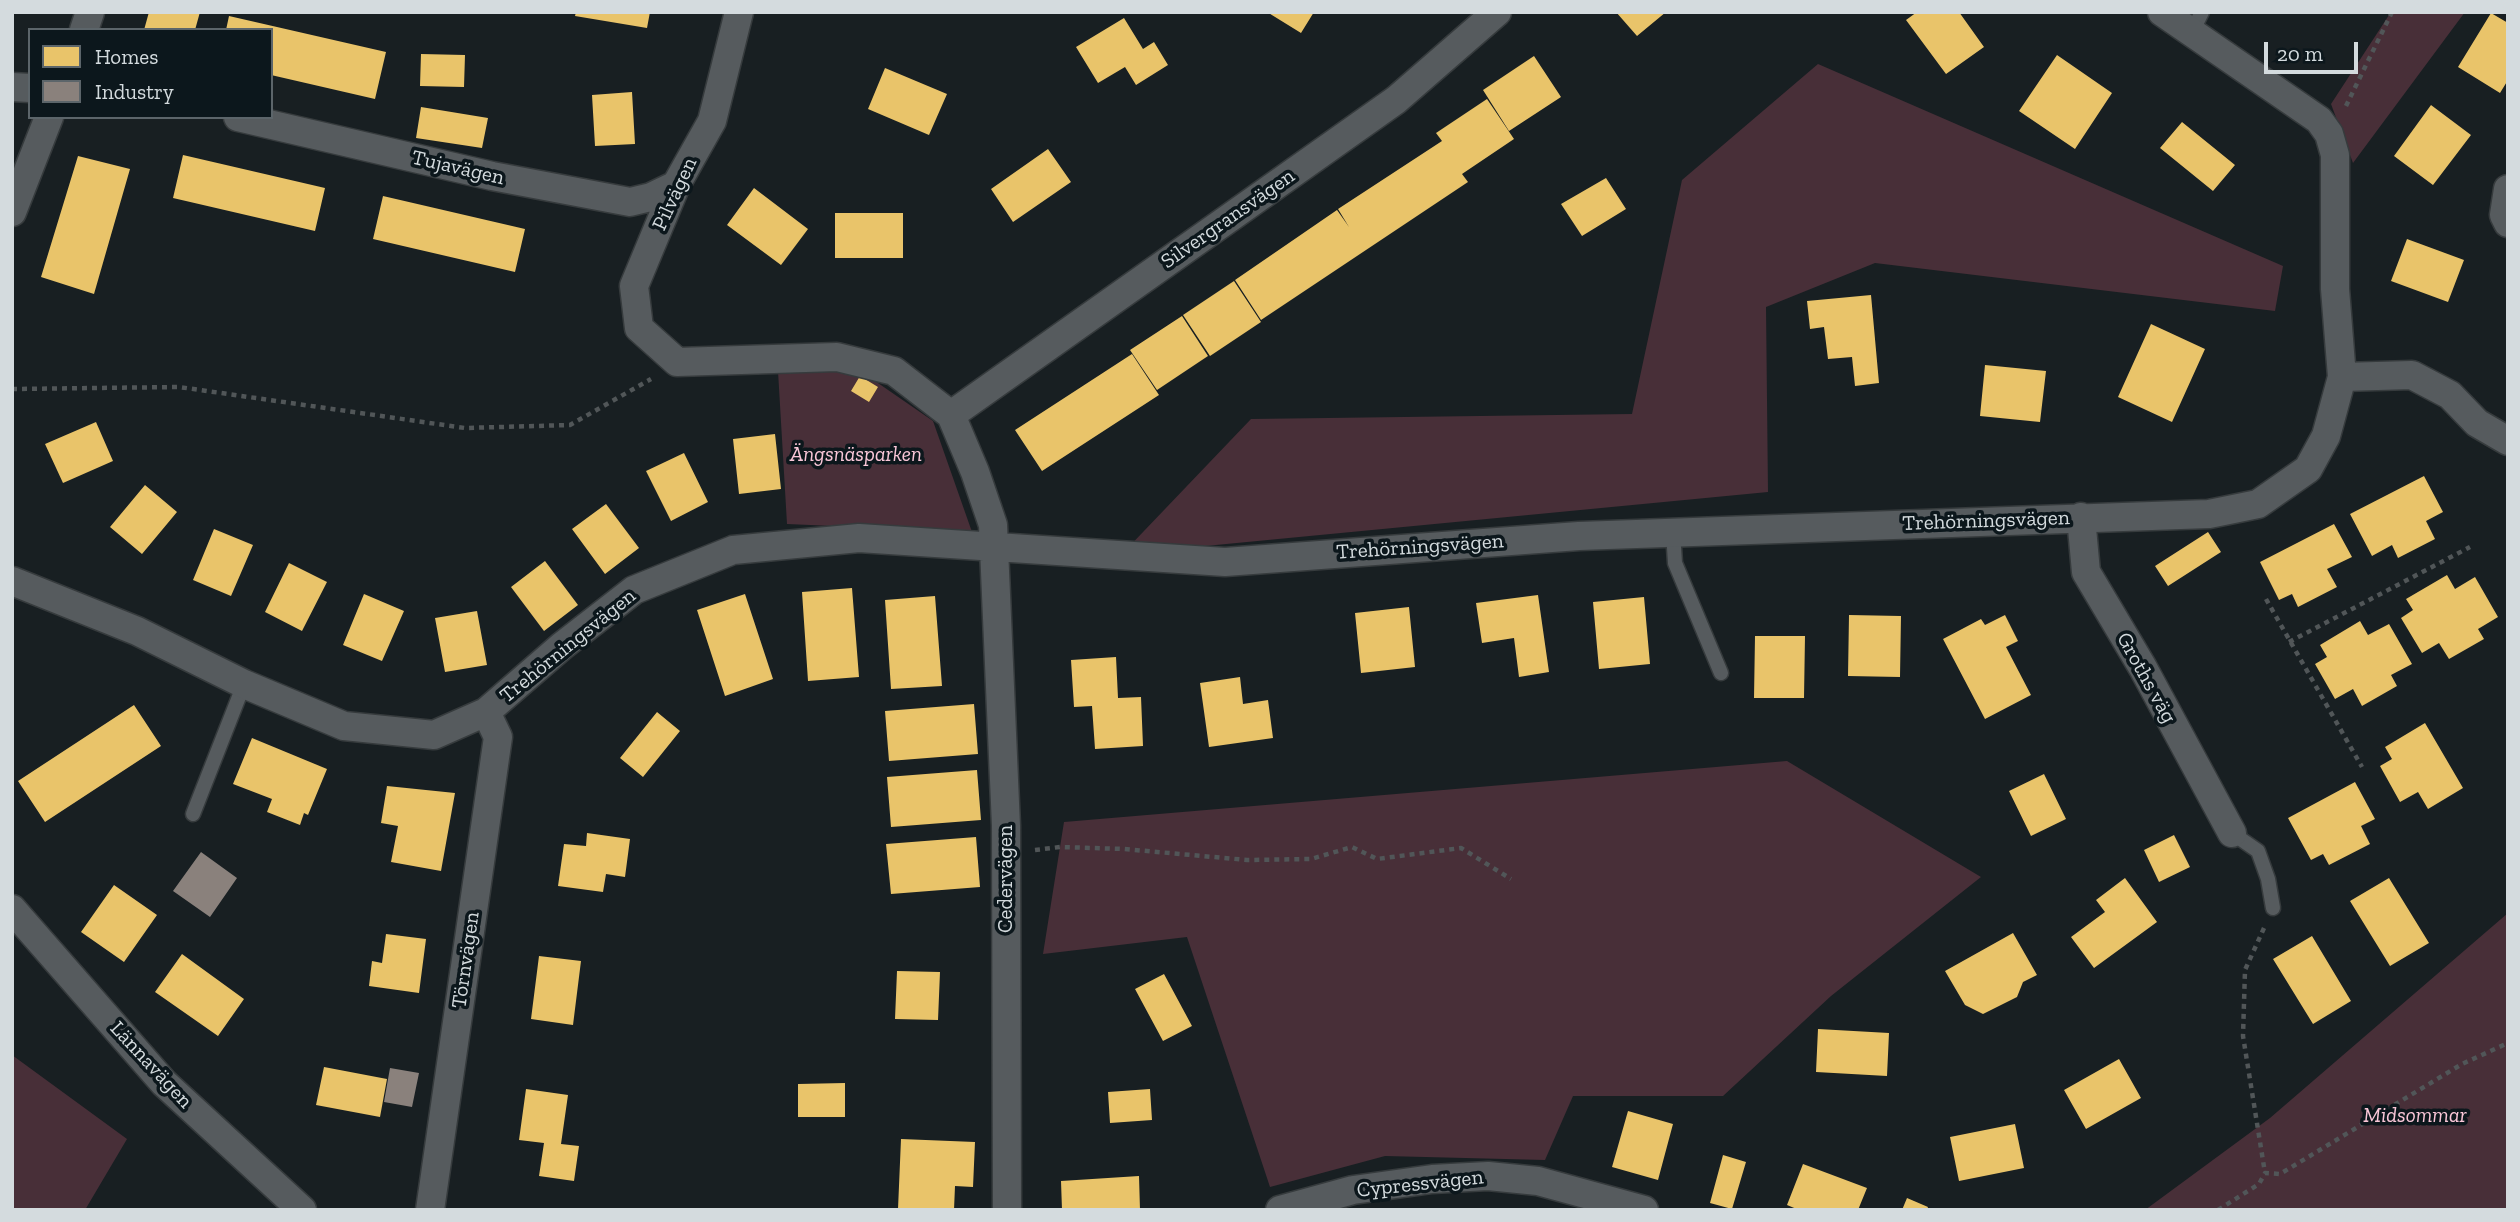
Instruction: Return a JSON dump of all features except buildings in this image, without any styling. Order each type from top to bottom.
[{"type":"street","name":"Pilvägen","points":[[677,362],[639,328],[634,286],[676,185],[712,121],[738,12]]},
{"type":"street","name":"Silvergransvägen","points":[[951,415],[1396,100],[1497,12]]},
{"type":"street","points":[[2162,12],[2197,22],[2319,120],[2329,134]]},
{"type":"street","points":[[12,212],[48,119]]},
{"type":"street","name":"Tujavägen","points":[[247,119],[492,176],[630,202],[651,197],[676,185]]},
{"type":"street","name":"Trehörningsvägen","points":[[12,581],[137,631],[244,684],[344,726],[434,735],[486,712],[562,646],[634,590],[733,550],[859,537],[992,549],[1225,562],[1579,536],[2209,514],[2258,504],[2308,470],[2326,436],[2342,377],[2335,289],[2335,155],[2329,134]]},
{"type":"street","points":[[2508,190],[2504,215],[2508,223]]},
{"type":"street","points":[[677,362],[837,357],[894,371],[951,415],[993,525],[992,549]]},
{"type":"street","points":[[2342,377],[2412,375],[2450,395],[2477,423],[2508,441]]},
{"type":"street","name":"Groths väg","points":[[2081,517],[2086,572],[2143,668],[2232,833]]},
{"type":"street","name":"Cedervägen","points":[[992,549],[1006,854],[1006,1210]]},
{"type":"street","name":"Törnvägen","points":[[430,1210],[498,737],[486,712]]},
{"type":"street","name":"Lännavägen","points":[[12,909],[164,1083],[302,1210]]},
{"type":"street","name":"Cypressvägen","points":[[1280,1210],[1353,1190],[1432,1179],[1489,1177],[1538,1181],[1644,1210]]},
{"type":"lane","points":[[1673,532],[1675,563],[1721,673]]},
{"type":"lane","points":[[193,814],[244,684]]},
{"type":"lane","points":[[2232,833],[2258,851],[2268,879],[2273,908]]},
{"type":"path","points":[[2329,134],[2379,44],[2392,12]]},
{"type":"path","points":[[12,389],[179,387],[465,428],[570,425],[631,392],[677,362]]},
{"type":"path","points":[[2289,642],[2470,547]]},
{"type":"path","points":[[2266,599],[2362,767]]},
{"type":"path","points":[[1006,854],[1060,847],[1124,849],[1247,860],[1311,859],[1352,846],[1377,859],[1461,848],[1511,880]]},
{"type":"path","points":[[2218,1210],[2259,1184],[2265,1173],[2243,1036],[2245,970],[2273,908]]},
{"type":"path","points":[[2265,1173],[2280,1174],[2462,1064],[2508,1043]]},
{"type":"green space","points":[[2391,12],[2465,12],[2353,163],[2331,104]]},
{"type":"green space","points":[[1818,64],[2283,266],[2275,311],[1875,263],[1766,307],[1768,492],[1122,554],[1251,419],[1632,414],[1682,180]]},
{"type":"green space","name":"Ängsnäsparken","points":[[778,371],[862,372],[933,421],[972,532],[787,524]]},
{"type":"green space","points":[[1787,761],[1981,877],[1831,996],[1723,1096],[1573,1096],[1545,1160],[1385,1156],[1270,1187],[1187,937],[1043,954],[1064,822]]},
{"type":"green space","name":"Midsommar","points":[[2508,913],[2508,1210],[2145,1210],[2270,1118]]},
{"type":"green space","points":[[12,1055],[127,1139],[85,1210],[12,1210]]}]
